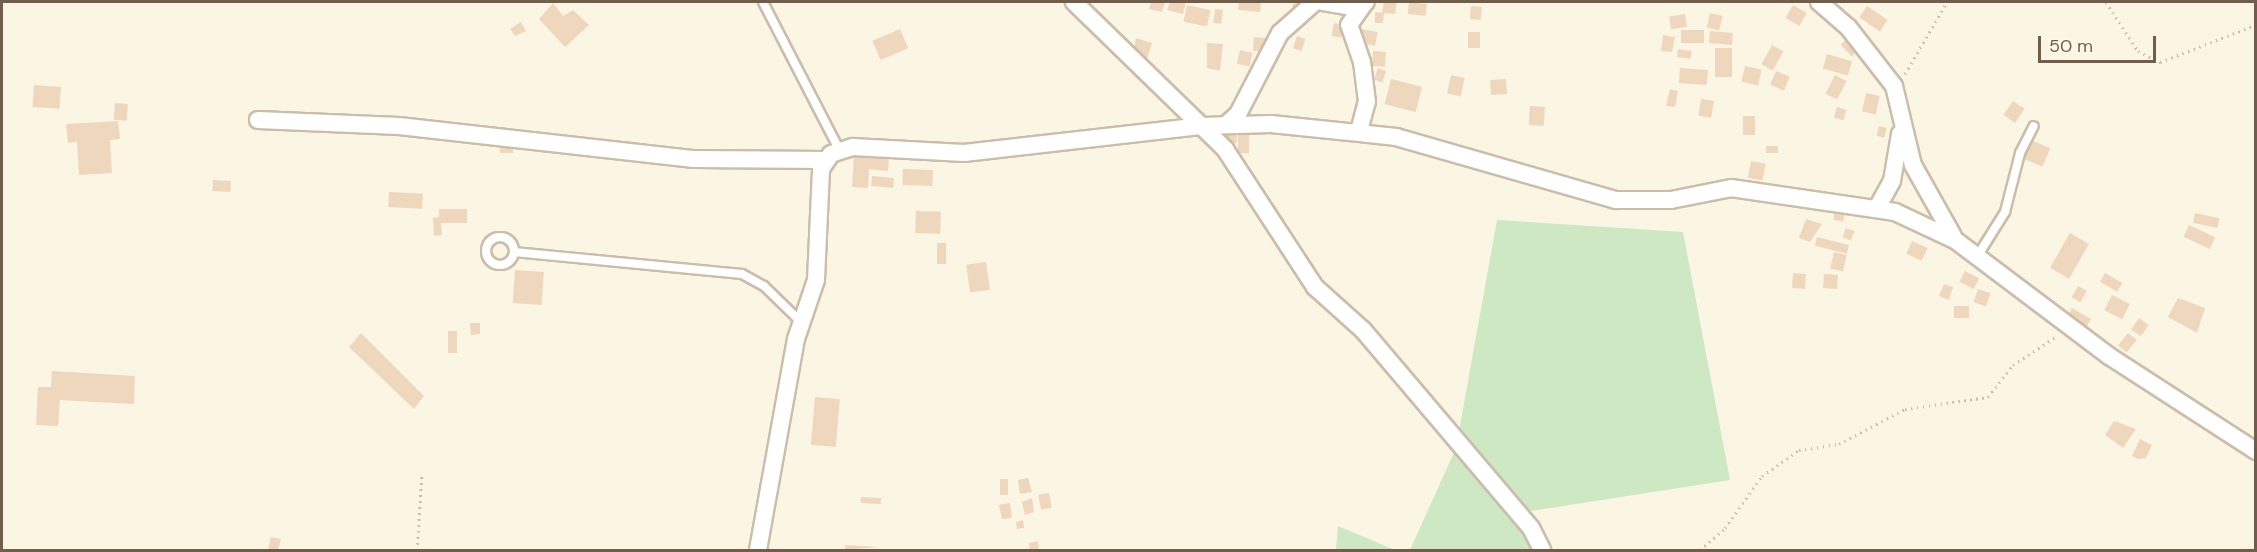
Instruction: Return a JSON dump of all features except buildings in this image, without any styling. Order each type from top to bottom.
[{"type":"street","points":[[1074,2],[1202,126],[1261,198],[1315,287],[1363,330],[1525,521],[1542,550]]},
{"type":"street","points":[[1227,124],[1238,114],[1280,33],[1315,2]]},
{"type":"street","points":[[1359,131],[1367,102],[1362,62],[1349,25],[1366,2]]},
{"type":"street","points":[[1330,3],[1366,2]]},
{"type":"street","points":[[1819,2],[1848,27],[1894,86],[1901,125],[1913,165],[1955,240]]},
{"type":"street","points":[[258,120],[399,126],[694,159],[825,160],[840,149],[964,153],[1227,124],[1359,131],[1458,152],[1552,185],[1616,200],[1671,200],[1731,188],[1877,208],[1914,217],[1955,240],[1978,255],[2069,328],[2256,450]]},
{"type":"street","points":[[1877,208],[1892,181],[1901,125]]},
{"type":"street","points":[[758,550],[801,322],[816,280],[825,160]]},
{"type":"lane","points":[[763,2],[840,149]]},
{"type":"lane","points":[[1978,255],[2008,206],[2020,153],[2034,126]]},
{"type":"lane","points":[[514,252],[742,274],[764,286],[801,322]]},
{"type":"path","points":[[1903,80],[1918,44],[1947,2]]},
{"type":"path","points":[[2106,2],[2138,51],[2160,62],[2256,25]]},
{"type":"path","points":[[1700,550],[1725,528],[1762,476],[1799,450],[1839,444],[1905,409],[1988,397],[2013,365],[2069,328]]},
{"type":"path","points":[[417,550],[422,473]]},
{"type":"green space","points":[[1497,220],[1683,232],[1730,480],[1531,511],[1542,550],[1410,550],[1456,448]]},
{"type":"green space","points":[[1338,526],[1395,550],[1336,550]]}]
